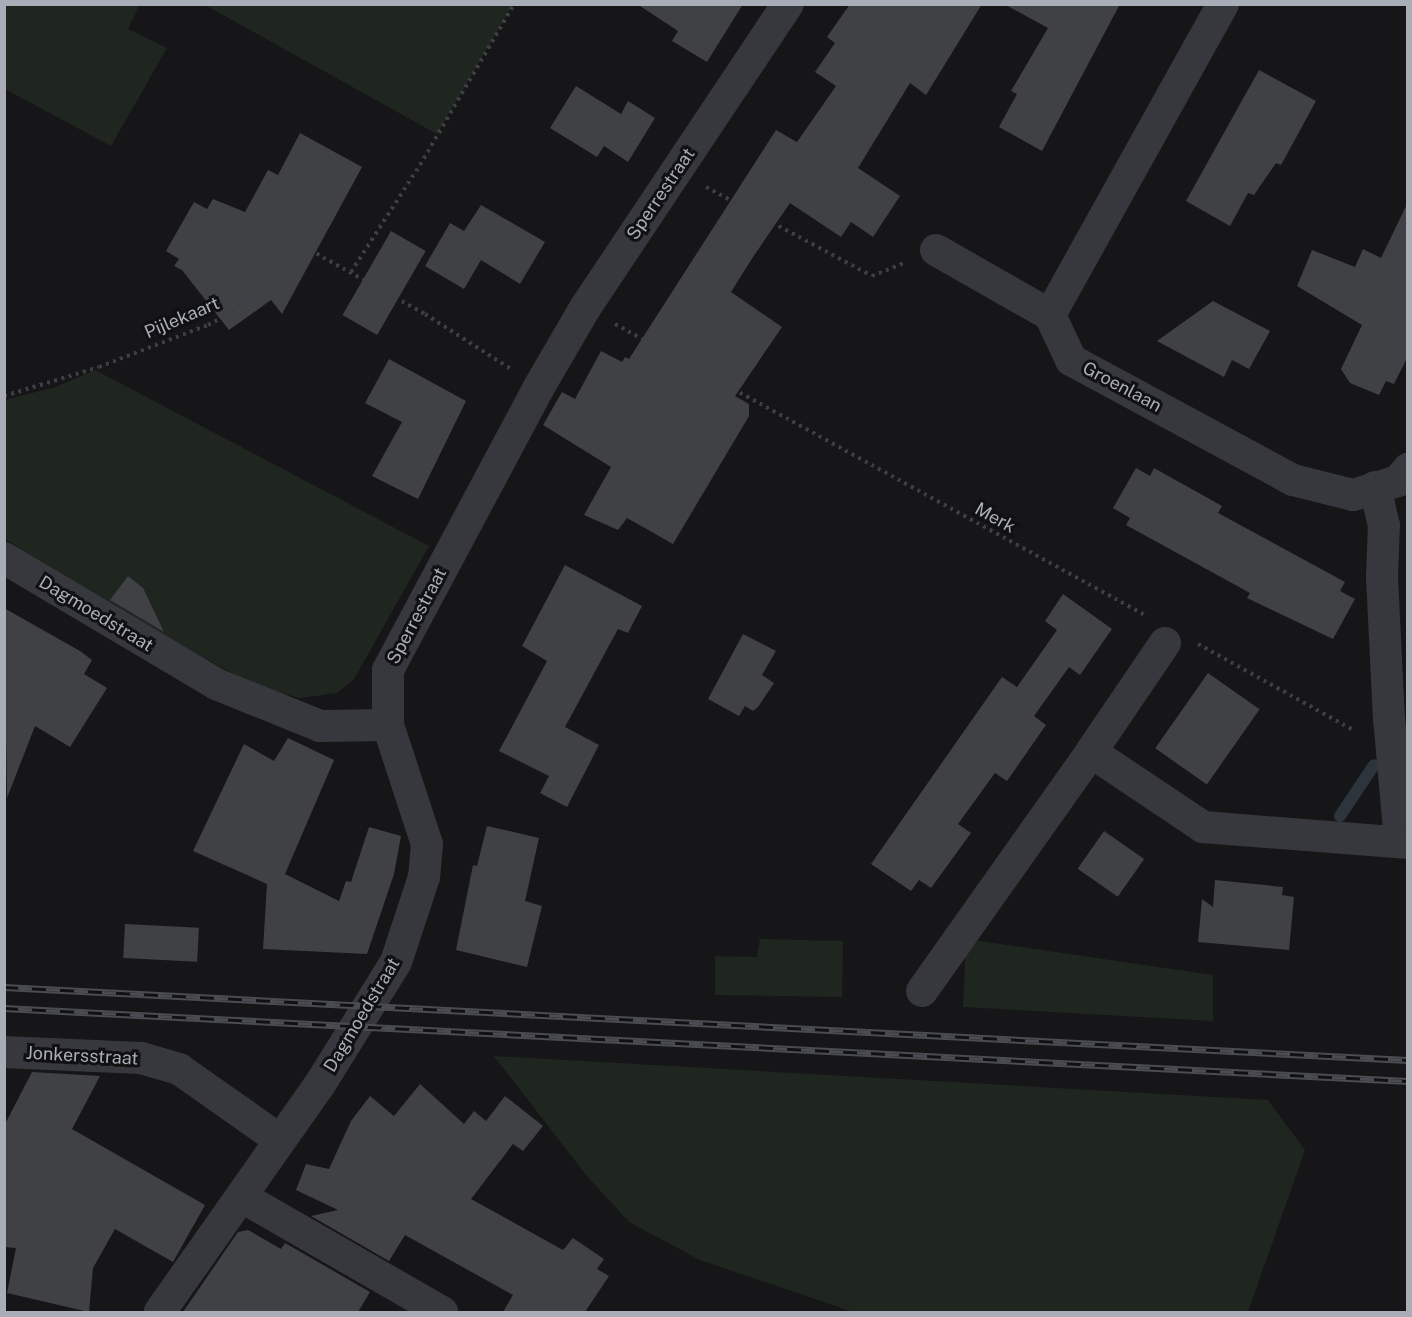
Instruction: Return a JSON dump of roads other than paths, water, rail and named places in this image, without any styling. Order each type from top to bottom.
[{"type":"street","name":"Sperrestraat","points":[[388,725],[388,670],[539,387],[585,308],[788,4]]},
{"type":"street","points":[[936,250],[1050,315],[1223,4]]},
{"type":"street","name":"Groenlaan","points":[[1050,315],[1071,360],[1293,480],[1353,495],[1398,480],[1407,469]]},
{"type":"street","points":[[1090,752],[1203,827],[1404,842],[1392,752],[1382,577],[1384,525],[1375,487]]},
{"type":"street","name":"Dagmoedstraat","points":[[4,558],[216,684],[320,726],[388,725],[423,824],[427,844],[424,877],[396,962],[320,1084],[160,1312]]},
{"type":"street","points":[[922,991],[1170,635]]},
{"type":"street","name":"Jonkersstraat","points":[[4,1052],[141,1058],[179,1069],[280,1140]]},
{"type":"street","points":[[242,1197],[442,1312]]},
{"type":"waterway","points":[[1340,816],[1374,765]]},
{"type":"railway","points":[[4,987],[1408,1060]]},
{"type":"railway","points":[[4,1008],[1408,1081]]}]
